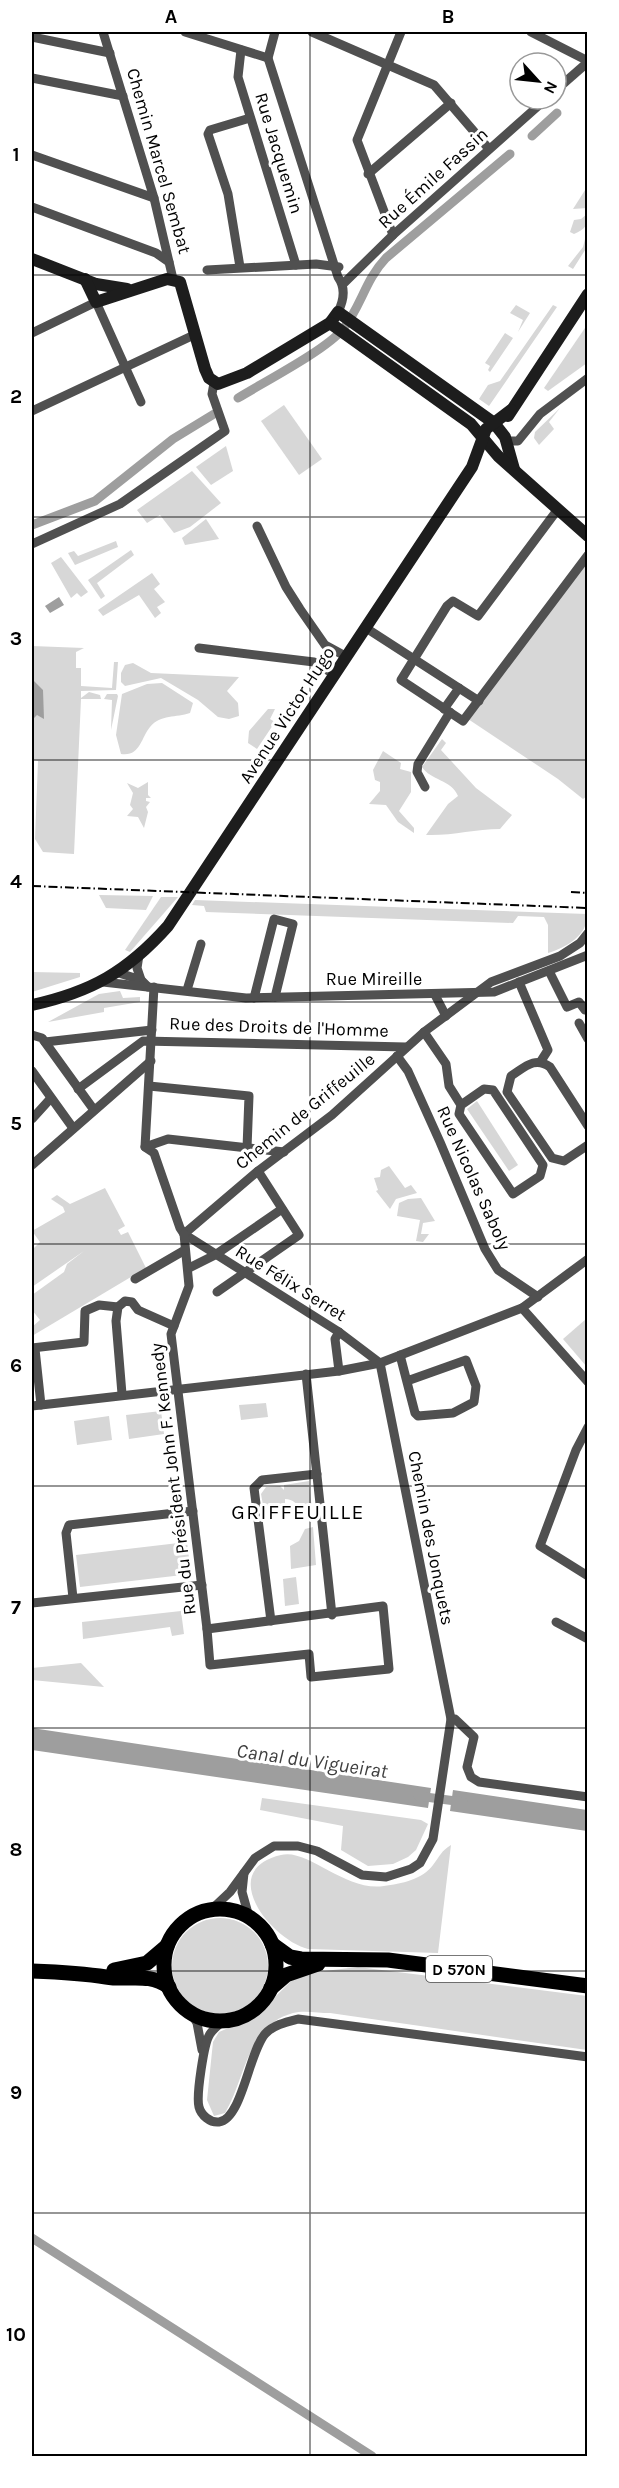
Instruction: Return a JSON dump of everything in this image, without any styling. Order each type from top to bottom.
[{"type":"main road","points":[[32,259],[105,286],[131,289]]},
{"type":"main road","points":[[85,279],[96,302],[131,289],[173,279]]},
{"type":"main road","name":"Chemin Marcel Sembat","points":[[173,279],[183,286],[205,369],[214,383]]},
{"type":"main road","name":"Avenue Victor Hugo","points":[[32,1005],[65,998],[103,982],[119,973],[162,933],[186,901],[472,467],[486,429],[502,440],[511,410],[588,294]]},
{"type":"main road","points":[[214,383],[221,383],[247,373],[338,328],[346,317],[502,440],[514,469],[588,536]]},
{"type":"main road","points":[[338,328],[447,405],[471,424],[483,439],[502,440]]},
{"type":"main road","points":[[472,467],[487,458],[502,440]]},
{"type":"main road","points":[[94,1974],[147,1963],[167,1946],[180,1925],[195,1915],[213,1909],[228,1909],[249,1917],[260,1925],[272,1944],[276,1965],[271,1988],[253,2010],[223,2021],[205,2019],[182,2006],[169,1987],[164,1970],[167,1946]]},
{"type":"main road","name":"D 570N","points":[[272,1944],[290,1957],[388,1960],[588,1986]]},
{"type":"main road","name":"D 570N","points":[[271,1988],[286,1975],[330,1960]]},
{"type":"main road","points":[[32,1971],[94,1974],[106,1977],[146,1977],[169,1987]]},
{"type":"street","name":"Chemin Marcel Sembat","points":[[103,32],[154,198],[173,279]]},
{"type":"street","points":[[184,32],[268,58]]},
{"type":"street","points":[[275,32],[268,58],[336,267],[346,280],[343,298],[346,317]]},
{"type":"street","points":[[312,32],[434,85],[489,149]]},
{"type":"street","points":[[393,235],[357,140],[401,32]]},
{"type":"street","points":[[531,32],[588,61],[568,79]]},
{"type":"street","points":[[32,37],[110,53]]},
{"type":"street","name":"Rue Jacquemin","points":[[242,50],[237,72],[296,265]]},
{"type":"street","points":[[32,78],[123,96]]},
{"type":"street","points":[[368,174],[451,103]]},
{"type":"street","name":"Rue Émile Fassin","points":[[346,280],[532,111]]},
{"type":"street","points":[[240,267],[228,194],[208,134],[210,130],[250,118]]},
{"type":"street","points":[[32,154],[154,198]]},
{"type":"street","points":[[32,207],[156,253],[169,262]]},
{"type":"street","points":[[207,270],[296,265],[336,267]]},
{"type":"street","points":[[32,333],[96,302],[141,402]]},
{"type":"street","points":[[32,411],[196,334]]},
{"type":"street","points":[[502,440],[518,441],[540,414],[588,378]]},
{"type":"street","name":"Chemin Marcel Sembat","points":[[32,544],[120,504],[225,431],[212,394],[214,383]]},
{"type":"street","points":[[558,509],[478,616],[453,601],[401,680],[463,721],[588,555]]},
{"type":"street","points":[[257,526],[286,587],[300,609],[325,645],[347,657]]},
{"type":"street","points":[[366,628],[479,700]]},
{"type":"street","points":[[199,648],[314,662],[335,675]]},
{"type":"street","points":[[425,787],[416,770],[459,688]]},
{"type":"street","points":[[254,998],[274,919],[293,924],[275,997]]},
{"type":"street","name":"Chemin de Griffeuille","points":[[184,1234],[258,1171],[332,1115],[424,1032],[492,982],[561,956],[580,943],[588,933]]},
{"type":"street","points":[[187,990],[201,944]]},
{"type":"street","points":[[139,955],[137,968],[148,985],[152,1030],[145,1147]]},
{"type":"street","name":"Rue Mireille","points":[[148,985],[254,998],[494,992],[588,955]]},
{"type":"street","points":[[549,971],[567,1007],[579,1002],[585,1010]]},
{"type":"street","points":[[119,973],[148,985]]},
{"type":"street","points":[[103,982],[148,985]]},
{"type":"street","points":[[519,982],[544,1036],[548,1050],[542,1061]]},
{"type":"street","points":[[435,995],[446,1016]]},
{"type":"street","points":[[579,1023],[588,1039]]},
{"type":"street","points":[[32,1035],[44,1040],[152,1030]]},
{"type":"street","points":[[424,1032],[446,1064],[449,1086],[461,1105],[459,1114],[513,1194],[540,1176],[543,1165],[493,1090],[484,1089],[461,1105]]},
{"type":"street","points":[[44,1040],[94,1110]]},
{"type":"street","points":[[78,1089],[143,1041],[152,1040]]},
{"type":"street","name":"Rue des Droits de l'Homme","points":[[152,1040],[406,1047]]},
{"type":"street","name":"Rue Nicolas Saboly","points":[[398,1056],[408,1071],[485,1249],[498,1270],[538,1297]]},
{"type":"street","points":[[32,1165],[150,1060]]},
{"type":"street","points":[[588,1126],[550,1066],[542,1061],[535,1061],[511,1076],[507,1092],[552,1158],[564,1161],[588,1145]]},
{"type":"street","points":[[32,1071],[73,1128]]},
{"type":"street","points":[[149,1086],[249,1096],[247,1148]]},
{"type":"street","points":[[32,1119],[51,1098]]},
{"type":"street","points":[[145,1147],[168,1139],[284,1152]]},
{"type":"street","points":[[145,1147],[154,1153],[184,1234],[189,1268],[215,1255],[282,1209]]},
{"type":"street","points":[[217,1292],[299,1235],[258,1171]]},
{"type":"street","name":"Rue Félix Serret","points":[[184,1234],[339,1332],[380,1363]]},
{"type":"street","points":[[135,1279],[185,1250]]},
{"type":"street","points":[[118,1307],[99,1305],[85,1311],[84,1342],[33,1348],[36,1405],[339,1371],[380,1363],[522,1308],[588,1259]]},
{"type":"street","name":"Rue du Président John F. Kennedy","points":[[189,1268],[189,1286],[171,1334],[210,1665],[309,1654],[311,1677],[389,1669],[383,1606],[332,1615]]},
{"type":"street","points":[[123,1395],[116,1321],[118,1307],[125,1301],[132,1302],[138,1310],[174,1326]]},
{"type":"street","points":[[522,1308],[588,1382]]},
{"type":"street","points":[[339,1332],[335,1339],[339,1371]]},
{"type":"street","points":[[400,1355],[407,1381],[418,1416],[453,1413],[474,1402],[476,1386],[466,1360],[407,1381]]},
{"type":"street","name":"Chemin des Jonquets","points":[[213,1909],[263,1852],[285,1845],[317,1851],[362,1875],[374,1878],[396,1875],[420,1863],[434,1839],[451,1719],[380,1363]]},
{"type":"street","points":[[207,1629],[332,1615],[306,1374]]},
{"type":"street","points":[[588,1427],[576,1450],[540,1546],[588,1576]]},
{"type":"street","points":[[271,1621],[254,1488],[262,1480],[317,1474]]},
{"type":"street","points":[[73,1598],[66,1533],[69,1525],[193,1511]]},
{"type":"street","points":[[32,1603],[202,1585]]},
{"type":"street","points":[[555,1622],[588,1639]]},
{"type":"street","points":[[451,1719],[455,1719],[474,1737],[467,1767],[471,1777],[479,1782],[588,1797]]},
{"type":"street","points":[[244,1871],[242,1892],[249,1917]]},
{"type":"street","points":[[191,2013],[202,2042],[202,2067]]},
{"type":"street","points":[[223,2021],[208,2035],[198,2106],[206,2119],[217,2123],[227,2120],[237,2103],[255,2050],[265,2033],[282,2023],[298,2019],[588,2057]]},
{"type":"shaded area","points":[[587,187],[587,208],[573,209]]},
{"type":"shaded area","points":[[587,214],[587,221],[583,229],[574,234],[570,232],[574,220],[581,219]]},
{"type":"shaded area","points":[[585,239],[587,247],[573,269],[568,266],[583,247]]},
{"type":"shaded area","points":[[516,305],[530,313],[518,332],[523,320],[510,313]]},
{"type":"shaded area","points":[[553,305],[557,307],[489,406],[479,399],[488,385],[500,381]]},
{"type":"shaded area","points":[[587,325],[587,363],[548,391],[544,388]]},
{"type":"shaded area","points":[[505,333],[513,338],[490,372],[488,370],[490,366],[485,363]]},
{"type":"shaded area","points":[[284,405],[322,459],[299,475],[261,421]]},
{"type":"shaded area","points":[[560,408],[549,422],[554,429],[539,445],[534,438],[535,432]]},
{"type":"shaded area","points":[[226,446],[233,471],[211,485],[196,467]]},
{"type":"shaded area","points":[[192,471],[221,503],[190,527],[174,533],[160,515],[147,523],[137,510]]},
{"type":"shaded area","points":[[206,519],[219,539],[185,545],[182,538]]},
{"type":"shaded area","points":[[116,541],[118,547],[75,565],[68,553],[74,551],[78,556]]},
{"type":"shaded area","points":[[131,550],[134,555],[97,583],[105,596],[101,599],[88,580]]},
{"type":"shaded area","points":[[61,557],[88,592],[81,597],[77,593],[71,598],[51,563]]},
{"type":"shaded area","points":[[587,561],[587,796],[583,799],[558,779],[468,719]]},
{"type":"shaded area","points":[[152,573],[160,584],[154,589],[165,602],[157,607],[161,613],[155,618],[139,595],[103,616],[98,610]]},
{"type":"shaded area","points":[[59,597],[64,605],[50,613],[45,606]]},
{"type":"shaded area","points":[[32,646],[84,648],[76,652],[76,668],[81,668],[81,686],[112,688],[114,662],[118,662],[116,690],[81,691],[81,698],[89,692],[100,695],[101,699],[81,699],[74,854],[43,852],[35,839],[38,761],[32,760]]},
{"type":"shaded area","points":[[133,663],[151,673],[239,677],[227,691],[238,703],[239,716],[229,719],[218,717],[198,700],[161,678],[125,686],[121,682],[121,673],[125,665]]},
{"type":"shaded area","points":[[33,680],[43,690],[44,719],[37,715],[32,720]]},
{"type":"shaded area","points":[[162,683],[193,703],[190,713],[159,720],[150,727],[136,750],[132,753],[121,754],[116,735],[122,694],[147,684]]},
{"type":"shaded area","points":[[107,694],[118,696],[111,730],[112,700],[104,699]]},
{"type":"shaded area","points":[[268,709],[275,709],[270,719],[275,722],[257,749],[248,743],[249,731]]},
{"type":"shaded area","points":[[442,739],[446,743],[441,750],[476,788],[512,815],[500,829],[426,835],[448,804],[458,796],[451,787],[430,775],[422,767]]},
{"type":"shaded area","points":[[383,751],[401,763],[400,769],[411,772],[411,792],[399,811],[414,828],[414,833],[398,822],[386,805],[369,804],[380,791],[380,782],[375,780],[373,770]]},
{"type":"shaded area","points":[[148,782],[148,795],[151,798],[146,798],[146,801],[150,802],[146,807],[148,812],[144,828],[138,817],[127,816],[133,809],[130,805],[133,793],[127,783],[138,788]]},
{"type":"shaded area","points":[[99,895],[153,896],[146,910],[106,908]]},
{"type":"shaded area","points":[[161,897],[178,897],[130,952],[125,950]]},
{"type":"shaded area","points":[[195,900],[587,914],[584,929],[575,940],[548,953],[548,925],[544,917],[518,916],[513,923],[206,912],[204,906],[192,905]]},
{"type":"shaded area","points":[[32,972],[80,973],[80,977],[32,992]]},
{"type":"shaded area","points":[[120,991],[123,998],[140,997],[140,1002],[104,1008],[104,1012],[48,1022],[99,994]]},
{"type":"shaded area","points":[[477,1101],[518,1165],[509,1171],[467,1109]]},
{"type":"shaded area","points":[[389,1166],[405,1188],[411,1185],[417,1193],[396,1199],[390,1209],[376,1191],[378,1190],[374,1178],[380,1177],[381,1170]]},
{"type":"shaded area","points":[[105,1188],[125,1226],[118,1230],[121,1235],[128,1232],[146,1268],[32,1336],[32,1327],[40,1320],[32,1310],[32,1295],[64,1272],[67,1264],[84,1251],[32,1287],[32,1250],[40,1242],[32,1231],[65,1212],[63,1207],[51,1199],[57,1195],[70,1204]]},
{"type":"shaded area","points":[[421,1198],[435,1221],[423,1223],[421,1234],[429,1234],[423,1242],[416,1241],[420,1220],[397,1216],[399,1203],[408,1199]]},
{"type":"shaded area","points":[[586,1319],[588,1321],[587,1367],[563,1339]]},
{"type":"shaded area","points":[[266,1403],[268,1417],[241,1420],[239,1405]]},
{"type":"shaded area","points":[[161,1411],[164,1434],[129,1439],[126,1415]]},
{"type":"shaded area","points":[[109,1416],[112,1440],[77,1445],[74,1421]]},
{"type":"shaded area","points":[[309,1481],[312,1510],[301,1511],[295,1502],[288,1499],[285,1499],[285,1504],[263,1505],[261,1494],[266,1487],[280,1486],[284,1490],[284,1485]]},
{"type":"shaded area","points":[[313,1527],[316,1565],[291,1569],[290,1546],[299,1541],[305,1529]]},
{"type":"shaded area","points":[[187,1542],[191,1574],[80,1587],[76,1555]]},
{"type":"shaded area","points":[[296,1577],[299,1604],[285,1606],[283,1579]]},
{"type":"shaded area","points":[[181,1611],[184,1634],[172,1636],[170,1627],[83,1639],[82,1622]]},
{"type":"shaded area","points":[[81,1663],[104,1687],[32,1680],[32,1668]]},
{"type":"shaded area","points":[[32,1728],[431,1788],[428,1808],[32,1750]]},
{"type":"shaded area","points":[[453,1790],[587,1810],[587,1831],[450,1811]]},
{"type":"shaded area","points":[[262,1798],[421,1820],[428,1824],[416,1850],[408,1857],[393,1864],[368,1866],[341,1850],[343,1826],[260,1810]]},
{"type":"shaded area","points":[[451,1845],[438,1953],[308,1949],[293,1943],[266,1919],[256,1904],[251,1889],[252,1875],[262,1863],[281,1855],[303,1858],[355,1883],[384,1886],[411,1880],[424,1874]]},
{"type":"shaded area","points":[[220,1918],[238,1922],[254,1932],[264,1948],[268,1966],[264,1984],[254,2000],[238,2010],[220,2014],[202,2010],[186,2000],[176,1984],[172,1966],[176,1948],[186,1932],[202,1922]]},
{"type":"shaded area","points":[[358,1967],[587,1996],[587,2050],[330,2013],[297,2012],[277,2020],[256,2041],[225,2113],[214,2116],[207,2100],[213,2042],[219,2032],[256,2016],[291,1981],[308,1973]]},
{"type":"waterway","points":[[532,136],[557,113]]},
{"type":"waterway","points":[[238,398],[309,356],[335,337],[349,321],[373,275],[386,258],[510,154]]},
{"type":"waterway","points":[[32,525],[95,501],[173,439],[214,414]]},
{"type":"waterway","name":"Canal du Vigueirat","points":[[418,1796],[463,1802]]},
{"type":"waterway","points":[[32,2238],[372,2456]]},
{"type":"railway","points":[[32,886],[588,908]]},
{"type":"railway","points":[[571,892],[588,893]]},
{"type":"district","name":"GRIFFEUILLE","points":[[298,1512]]}]
